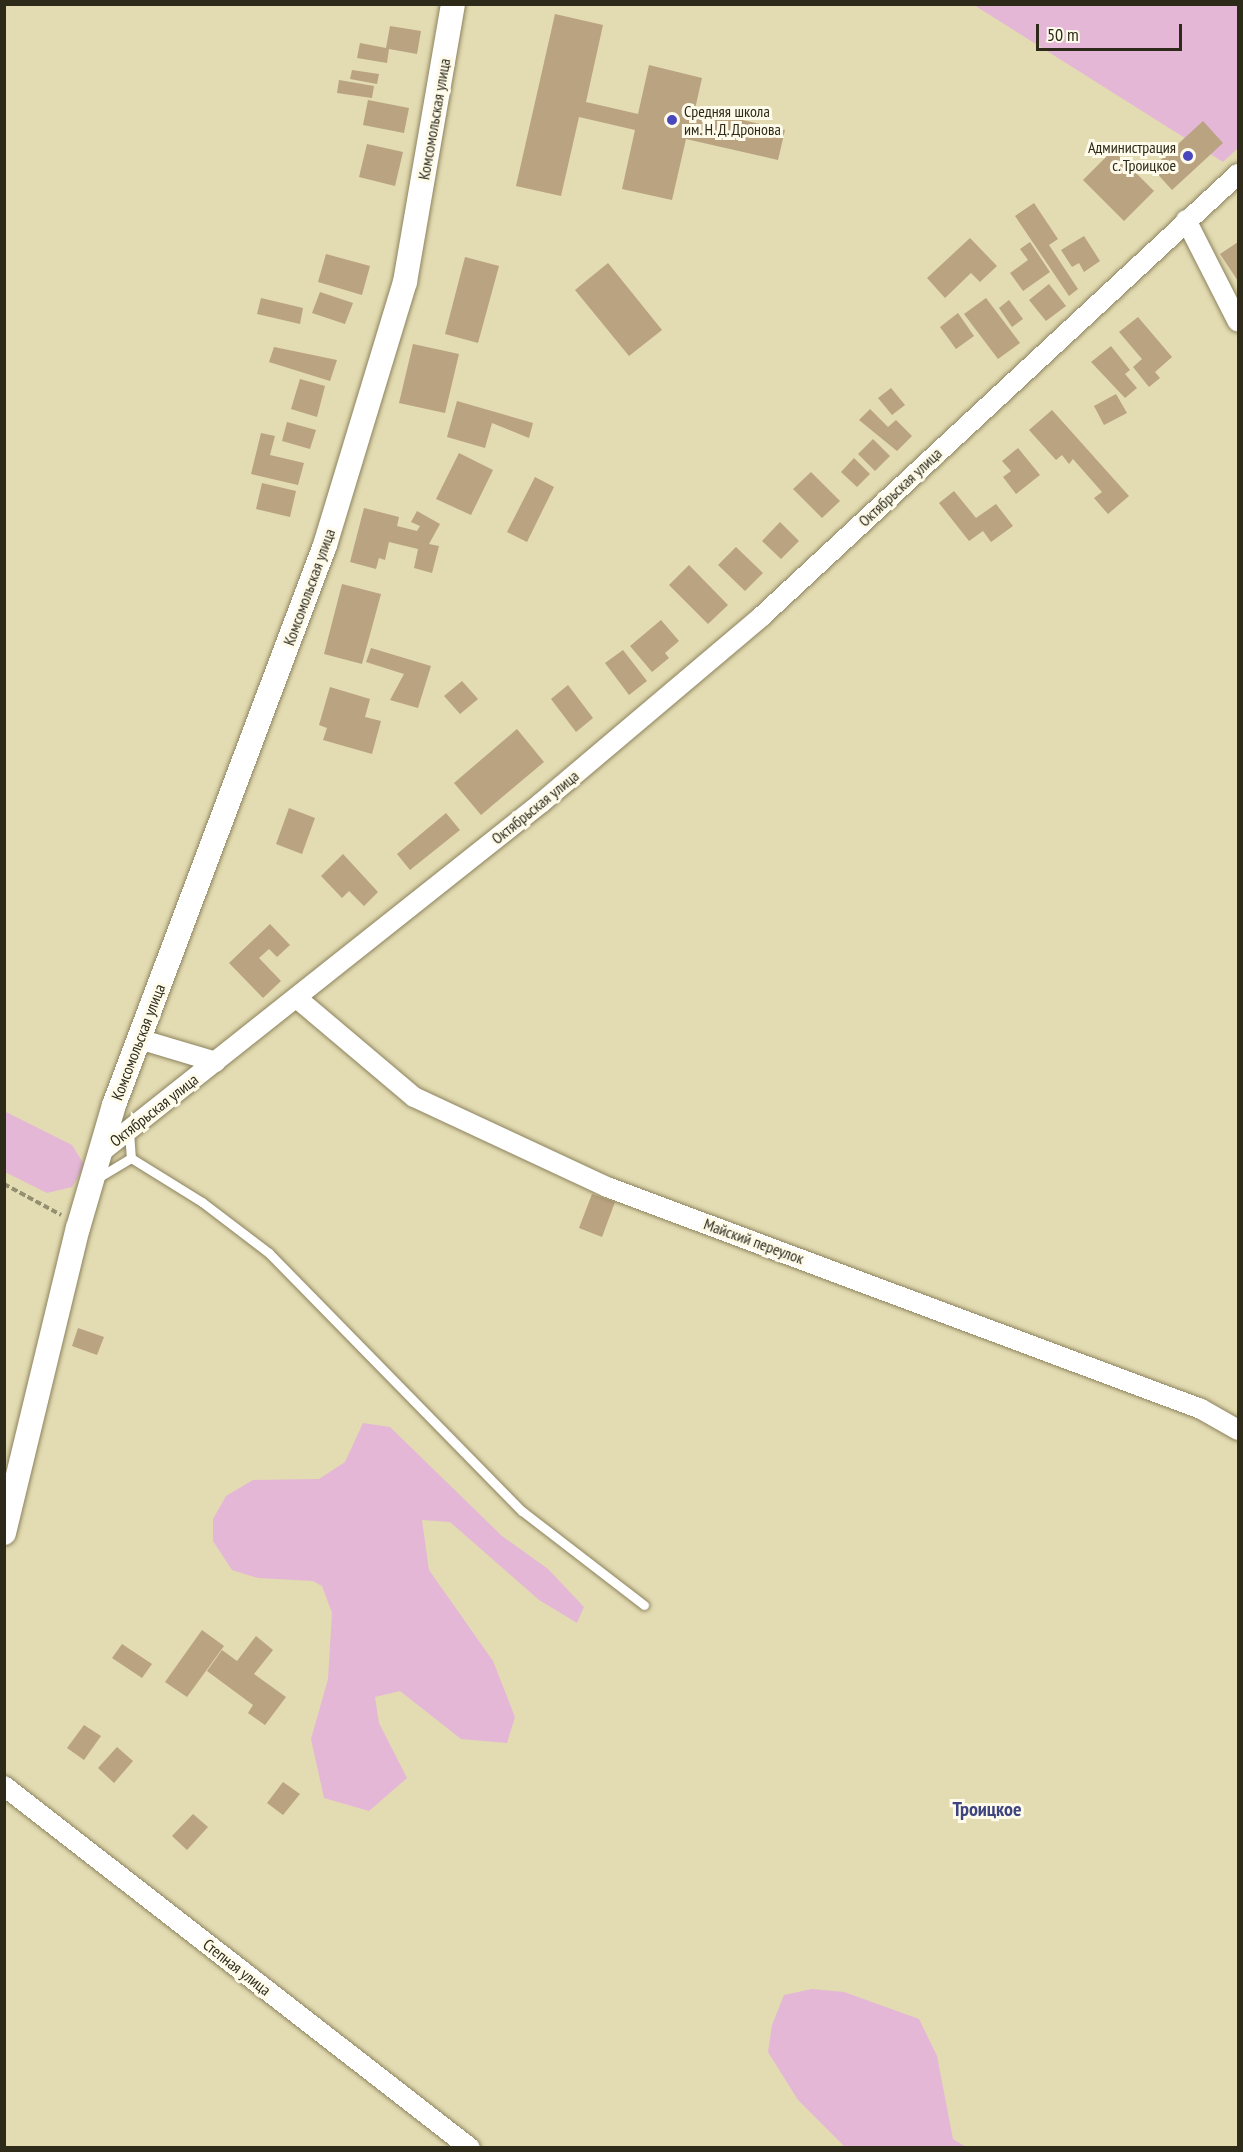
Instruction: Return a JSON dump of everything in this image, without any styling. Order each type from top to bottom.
[{"type":"street","name":"Комсомольская улица","points":[[100,1152],[139,1039],[329,533],[405,282],[453,4]]},
{"type":"street","name":"Октябрьская улица","points":[[4,1533],[78,1228],[100,1152],[298,999],[762,616],[1186,220],[1239,174]]},
{"type":"street","points":[[1186,220],[1239,322]]},
{"type":"street","name":"Майский переулок","points":[[298,999],[414,1096],[607,1187],[1201,1409],[1239,1430]]},
{"type":"street","points":[[139,1039],[216,1062]]},
{"type":"street","name":"Степная улица","points":[[4,1786],[470,2148]]},
{"type":"lane","points":[[129,1130],[131,1158]]},
{"type":"lane","points":[[92,1182],[131,1158]]},
{"type":"lane","points":[[131,1158],[202,1202],[269,1253],[522,1510],[644,1605]]},
{"type":"path","points":[[4,1184],[36,1198],[78,1228]]},
{"type":"shaded area","points":[[974,5],[1238,5],[1238,148],[1223,162]]},
{"type":"shaded area","points":[[4,1111],[72,1145],[85,1166],[72,1187],[47,1193],[5,1172]]},
{"type":"shaded area","points":[[363,1423],[390,1427],[502,1536],[548,1569],[584,1607],[577,1623],[539,1600],[450,1522],[422,1520],[429,1570],[493,1661],[515,1717],[507,1743],[461,1739],[400,1691],[375,1697],[379,1723],[407,1778],[369,1811],[324,1798],[311,1739],[328,1679],[332,1613],[322,1586],[313,1581],[258,1578],[232,1570],[213,1541],[213,1519],[226,1496],[253,1480],[319,1479],[345,1462]]},
{"type":"shaded area","points":[[812,1989],[844,1992],[919,2019],[937,2056],[953,2139],[966,2147],[845,2147],[798,2100],[768,2052],[772,2025],[784,1995]]},
{"type":"building","points":[[555,14],[603,25],[586,102],[638,114],[649,65],[702,78],[695,109],[785,130],[778,160],[686,139],[672,200],[622,189],[635,130],[579,117],[561,196],[516,186]]},
{"type":"building","points":[[390,26],[421,31],[417,54],[389,49],[387,63],[357,58],[360,43],[386,48]]},
{"type":"building","points":[[352,70],[379,74],[377,84],[350,79]]},
{"type":"building","points":[[339,80],[374,86],[372,98],[337,93]]},
{"type":"building","points":[[368,100],[409,108],[404,133],[363,125]]},
{"type":"building","name":"Администрация с. Троицкое","points":[[1203,121],[1223,143],[1172,190],[1152,168]]},
{"type":"building","points":[[367,144],[403,152],[395,186],[359,177]]},
{"type":"building","points":[[1113,150],[1154,191],[1124,221],[1083,180]]},
{"type":"building","points":[[1034,203],[1058,239],[1049,245],[1078,289],[1069,296],[1015,216]]},
{"type":"building","points":[[1084,236],[1100,261],[1084,272],[1079,263],[1072,267],[1061,250]]},
{"type":"building","points":[[970,238],[997,266],[980,282],[971,273],[945,298],[927,278]]},
{"type":"building","points":[[1030,242],[1050,272],[1023,291],[1010,273],[1028,260],[1020,249]]},
{"type":"building","points":[[1238,242],[1238,281],[1220,254]]},
{"type":"building","points":[[326,254],[370,266],[362,295],[318,282]]},
{"type":"building","points":[[465,257],[499,266],[478,343],[445,334]]},
{"type":"building","points":[[608,263],[662,330],[629,356],[575,290]]},
{"type":"building","points":[[1049,284],[1066,306],[1046,321],[1029,300]]},
{"type":"building","points":[[320,292],[353,303],[345,324],[312,313]]},
{"type":"building","points":[[261,298],[303,308],[300,324],[257,314]]},
{"type":"building","points":[[986,298],[1020,343],[998,359],[964,314]]},
{"type":"building","points":[[1009,300],[1023,319],[1012,327],[999,308]]},
{"type":"building","points":[[958,313],[974,336],[956,349],[940,327]]},
{"type":"building","points":[[1138,317],[1172,357],[1155,372],[1160,378],[1149,387],[1133,367],[1142,359],[1119,332]]},
{"type":"building","points":[[413,344],[459,354],[445,413],[399,403]]},
{"type":"building","points":[[1111,346],[1130,370],[1125,374],[1137,388],[1125,398],[1091,362]]},
{"type":"building","points":[[274,347],[337,360],[330,381],[269,362]]},
{"type":"building","points":[[300,379],[325,386],[317,417],[291,409]]},
{"type":"building","points":[[891,388],[905,405],[892,415],[878,398]]},
{"type":"building","points":[[1116,394],[1127,413],[1104,425],[1094,406]]},
{"type":"building","points":[[457,401],[533,423],[529,438],[492,423],[485,448],[447,437]]},
{"type":"building","points":[[870,409],[888,427],[896,420],[912,436],[897,451],[859,420]]},
{"type":"building","points":[[1052,410],[1129,496],[1108,514],[1094,498],[1102,492],[1073,459],[1069,464],[1062,455],[1056,460],[1029,430]]},
{"type":"building","points":[[287,422],[316,430],[310,449],[282,441]]},
{"type":"building","points":[[261,433],[275,436],[270,455],[304,463],[298,485],[251,474]]},
{"type":"building","points":[[873,439],[890,456],[875,471],[858,454]]},
{"type":"building","points":[[1018,448],[1040,475],[1016,494],[1003,477],[1011,471],[1002,461]]},
{"type":"building","points":[[459,453],[493,470],[471,515],[436,499]]},
{"type":"building","points":[[854,458],[870,474],[857,487],[841,472]]},
{"type":"building","points":[[811,472],[840,501],[822,518],[793,489]]},
{"type":"building","points":[[535,477],[554,487],[527,542],[507,532]]},
{"type":"building","points":[[262,483],[296,491],[290,517],[256,509]]},
{"type":"building","points":[[954,491],[976,518],[996,504],[1013,526],[991,542],[983,531],[969,541],[939,503]]},
{"type":"building","points":[[364,508],[399,517],[397,526],[417,531],[420,526],[411,522],[417,511],[440,524],[429,544],[439,546],[432,573],[414,568],[418,549],[389,542],[385,560],[379,558],[376,569],[350,562]]},
{"type":"building","points":[[780,522],[799,541],[781,559],[762,541]]},
{"type":"building","points":[[736,547],[763,573],[745,591],[718,565]]},
{"type":"building","points":[[689,565],[728,605],[708,624],[669,585]]},
{"type":"building","points":[[342,584],[381,594],[362,664],[324,654]]},
{"type":"building","points":[[661,620],[679,641],[665,653],[669,658],[652,672],[630,646]]},
{"type":"building","points":[[371,648],[431,666],[418,708],[390,700],[404,674],[366,662]]},
{"type":"building","points":[[623,650],[647,681],[629,695],[605,663]]},
{"type":"building","points":[[462,681],[478,699],[460,714],[444,696]]},
{"type":"building","points":[[568,685],[593,718],[576,732],[551,699]]},
{"type":"building","points":[[330,687],[370,699],[365,717],[381,721],[372,754],[323,740],[327,728],[319,725]]},
{"type":"building","points":[[517,729],[544,762],[481,815],[454,783]]},
{"type":"building","points":[[289,808],[315,818],[302,854],[276,844]]},
{"type":"building","points":[[446,813],[460,830],[410,870],[397,854]]},
{"type":"building","points":[[343,854],[378,892],[364,906],[349,891],[342,898],[321,876]]},
{"type":"building","points":[[270,924],[290,945],[277,957],[269,949],[259,958],[281,981],[263,998],[229,963]]},
{"type":"building","points":[[592,1194],[615,1202],[602,1237],[579,1228]]},
{"type":"building","points":[[78,1328],[104,1337],[97,1355],[72,1346]]},
{"type":"building","points":[[202,1630],[224,1646],[187,1697],[165,1682]]},
{"type":"building","points":[[256,1636],[273,1650],[254,1674],[286,1697],[265,1725],[248,1713],[253,1705],[207,1671],[222,1650],[237,1661]]},
{"type":"building","points":[[122,1644],[152,1664],[142,1678],[112,1658]]},
{"type":"building","points":[[84,1725],[101,1736],[84,1760],[67,1748]]},
{"type":"building","points":[[117,1747],[133,1761],[114,1783],[98,1768]]},
{"type":"building","points":[[283,1782],[300,1794],[283,1815],[267,1803]]},
{"type":"building","points":[[193,1814],[208,1827],[187,1850],[172,1836]]},
{"type":"place","name":"Средняя школа им. Н. Д. Дронова","points":[[672,120]]},
{"type":"place","name":"Администрация с. Троицкое","points":[[1188,156]]},
{"type":"district","name":"Троицкое","points":[[987,1809]]}]
